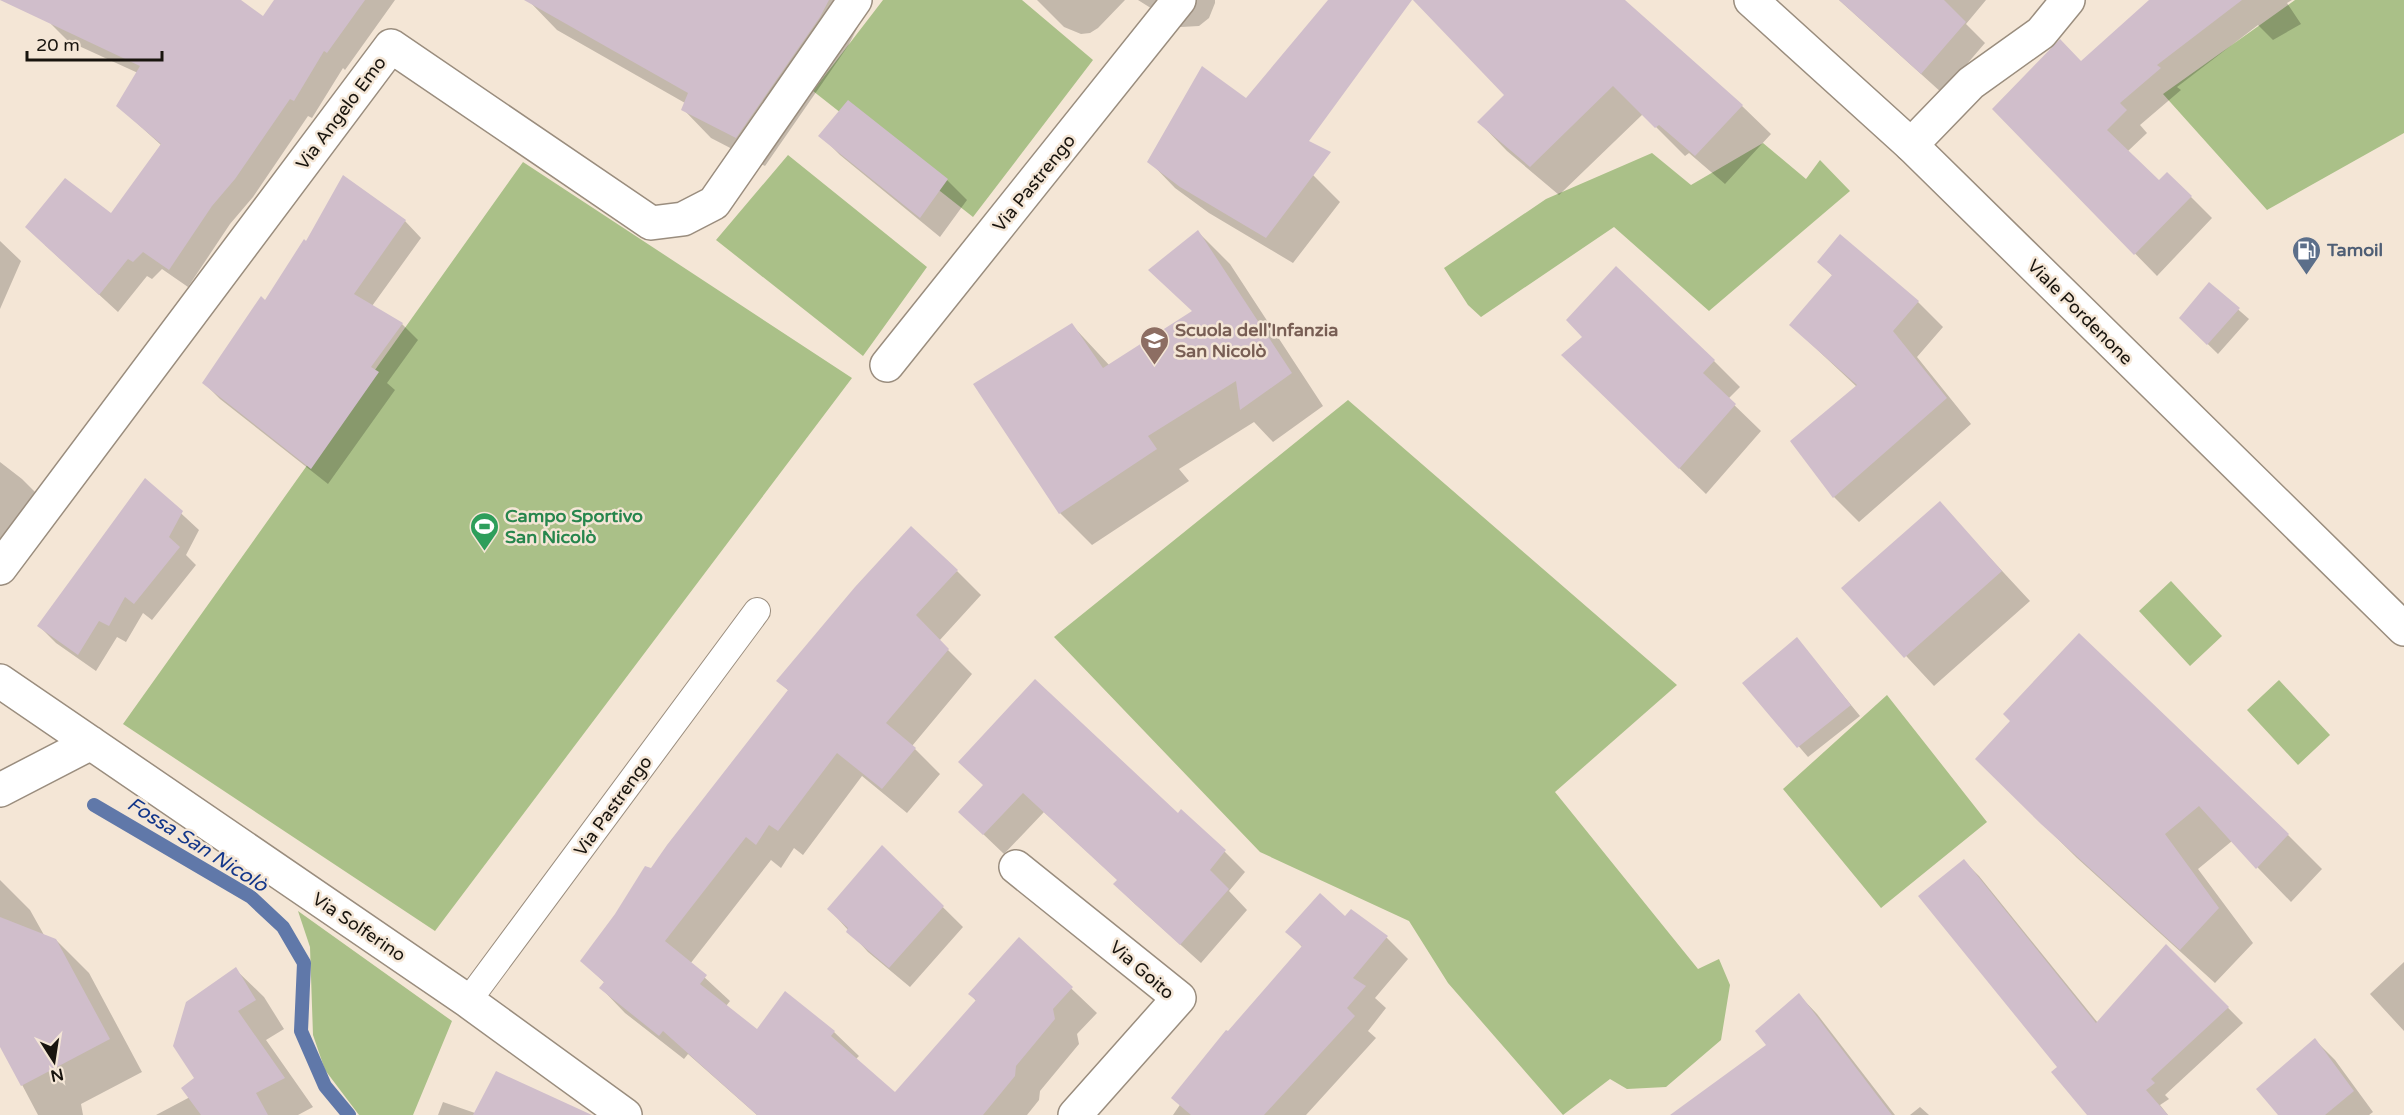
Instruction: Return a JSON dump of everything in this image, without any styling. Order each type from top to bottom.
[{"type":"street","name":"Via Angelo Emo","points":[[0,568],[392,46],[651,223],[682,219],[714,203],[855,0]]},
{"type":"street","name":"Via Pastrengo","points":[[887,365],[1179,0]]},
{"type":"street","name":"Viale Pordenone","points":[[1751,0],[1911,145],[2404,629]]},
{"type":"street","points":[[1911,145],[1971,83],[2042,33],[2068,0]]},
{"type":"street","name":"Via Solferino","points":[[0,681],[468,1002],[625,1115]]},
{"type":"street","points":[[0,790],[91,743]]},
{"type":"street","name":"Via Goito","points":[[1016,867],[1179,998],[1075,1115]]},
{"type":"lane","name":"Via Pastrengo","points":[[468,1002],[757,611]]},
{"type":"green space","points":[[883,0],[1022,0],[1093,60],[973,217],[813,91]]},
{"type":"green space","points":[[2295,0],[2404,0],[2404,133],[2267,210],[2163,94]]},
{"type":"green space","points":[[1763,143],[1806,179],[1820,160],[1850,191],[1709,311],[1614,227],[1481,317],[1468,305],[1444,268],[1546,199],[1652,153],[1691,185]]},
{"type":"green space","points":[[788,155],[927,267],[863,356],[716,240]]},
{"type":"green space","name":"Campo Sportivo San Nicolò","points":[[523,162],[852,378],[435,931],[123,724]]},
{"type":"green space","points":[[1348,400],[1677,685],[1555,792],[1698,969],[1719,959],[1730,985],[1721,1040],[1666,1087],[1627,1089],[1610,1079],[1563,1115],[1448,983],[1409,921],[1260,852],[1054,637]]},
{"type":"green space","points":[[2171,581],[2222,636],[2190,666],[2139,611]]},
{"type":"green space","points":[[2279,680],[2330,735],[2298,765],[2247,710]]},
{"type":"green space","points":[[1887,695],[1987,822],[1881,908],[1783,789]]},
{"type":"green space","points":[[298,911],[452,1021],[413,1115],[359,1115],[325,1070],[313,1035],[310,947]]},
{"type":"building","points":[[0,0],[241,0],[263,16],[274,0],[365,0],[327,53],[324,51],[294,101],[290,99],[235,179],[212,206],[169,270],[143,252],[133,262],[128,259],[99,295],[25,227],[65,178],[111,213],[161,144],[116,106],[140,66]]},
{"type":"building","points":[[524,0],[829,0],[820,17],[736,138],[681,110],[688,93]]},
{"type":"building","points":[[1328,0],[1412,0],[1309,141],[1331,152],[1266,238],[1180,187],[1147,162],[1202,66],[1246,98]]},
{"type":"building","points":[[1413,0],[1625,0],[1743,105],[1695,156],[1659,125],[1655,128],[1613,86],[1530,167],[1477,122],[1504,95]]},
{"type":"building","points":[[1839,0],[1944,0],[1966,22],[1921,74]]},
{"type":"building","points":[[2149,0],[2242,0],[2157,65],[2161,68],[2120,103],[2127,110],[2107,130],[2159,180],[2167,172],[2192,196],[2134,255],[1992,109],[2060,39],[2081,61]]},
{"type":"building","points":[[848,100],[948,179],[920,218],[818,136]]},
{"type":"building","points":[[343,175],[406,220],[354,294],[403,323],[371,367],[379,372],[311,469],[202,383],[261,296],[265,300],[304,239],[306,241]]},
{"type":"building","points":[[1198,230],[1292,373],[1240,410],[1236,381],[1148,436],[1157,449],[1059,514],[973,384],[1072,323],[1103,368],[1192,311],[1148,270]]},
{"type":"building","points":[[1840,234],[1919,301],[1893,331],[1947,398],[1833,498],[1790,441],[1857,385],[1789,325],[1832,275],[1817,262]]},
{"type":"building","points":[[1616,266],[1715,360],[1703,373],[1736,404],[1679,469],[1561,355],[1582,337],[1566,320]]},
{"type":"building","points":[[2209,282],[2240,308],[2207,345],[2179,318]]},
{"type":"building","points":[[145,478],[183,511],[169,537],[180,547],[134,604],[125,597],[109,626],[99,621],[78,655],[37,626]]},
{"type":"building","points":[[1940,501],[2002,571],[1904,658],[1841,588]]},
{"type":"building","points":[[911,526],[958,570],[916,615],[949,649],[886,723],[916,748],[882,789],[837,753],[778,831],[769,825],[756,845],[746,837],[665,941],[707,975],[700,984],[757,1029],[785,991],[835,1031],[831,1036],[895,1092],[976,1000],[968,994],[1019,937],[1073,987],[1053,1009],[1055,1019],[1016,1066],[1015,1076],[983,1115],[757,1115],[663,1031],[659,1036],[599,988],[604,982],[580,961],[615,914],[645,866],[651,868],[788,690],[776,681],[855,587]]},
{"type":"building","points":[[2079,633],[2289,834],[2256,869],[2199,806],[2165,834],[2219,908],[2180,950],[2041,824],[1975,759],[2010,721],[2003,714]]},
{"type":"building","points":[[1797,637],[1851,705],[1797,748],[1742,683]]},
{"type":"building","points":[[1035,679],[1178,813],[1181,809],[1226,850],[1210,870],[1229,889],[1180,945],[1113,884],[1117,880],[1023,793],[983,835],[958,812],[983,785],[958,762]]},
{"type":"building","points":[[882,845],[944,906],[889,968],[846,932],[848,928],[827,909]]},
{"type":"building","points":[[1964,859],[2096,1023],[2166,944],[2229,1007],[2151,1079],[2155,1083],[2146,1090],[2168,1115],[2087,1115],[2051,1072],[2057,1067],[1918,896]]},
{"type":"building","points":[[1320,893],[1345,916],[1351,909],[1388,936],[1353,978],[1366,986],[1347,1008],[1355,1016],[1264,1115],[1191,1115],[1171,1098],[1226,1030],[1228,1031],[1302,946],[1285,932]]},
{"type":"building","points":[[0,917],[56,939],[110,1039],[21,1086],[0,1047]]},
{"type":"building","points":[[236,967],[256,1000],[238,1011],[285,1078],[256,1093],[268,1115],[201,1115],[181,1088],[194,1078],[173,1046],[186,1002]]},
{"type":"building","points":[[1799,993],[1892,1115],[1670,1115],[1766,1045],[1755,1031]]},
{"type":"building","points":[[2315,1038],[2354,1091],[2325,1115],[2278,1115],[2256,1089]]},
{"type":"building","points":[[496,1071],[592,1115],[473,1115]]},
{"type":"waterway","name":"Fossa San Nicolò","points":[[94,805],[251,897],[283,927],[304,963],[301,1031],[325,1086],[349,1115]]},
{"type":"place","name":"Tamoil","points":[[2306,276]]},
{"type":"place","name":"Scuola dell'Infanzia San Nicolò","points":[[1154,366]]},
{"type":"place","name":"Campo Sportivo San Nicolò","points":[[484,552]]}]
